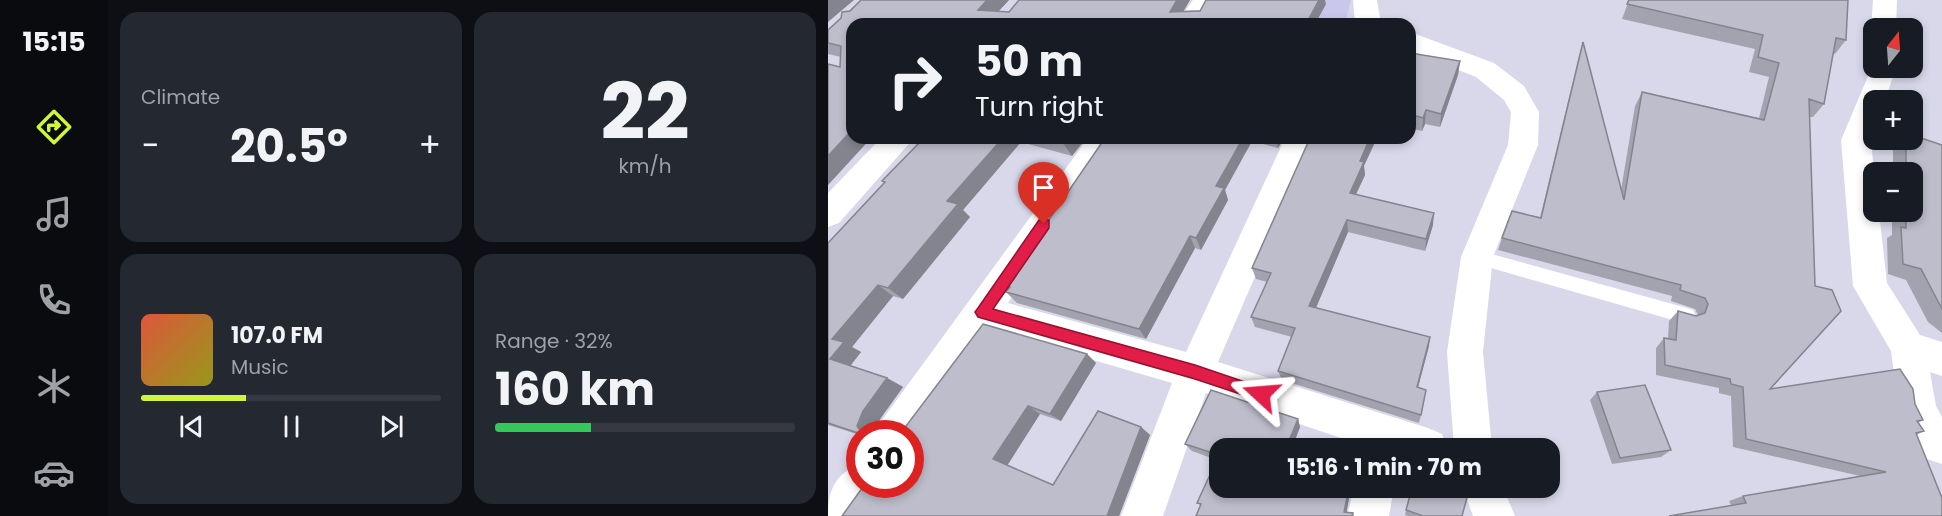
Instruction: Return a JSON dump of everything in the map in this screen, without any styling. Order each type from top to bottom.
[{"type":"street","points":[[1193,18],[1206,0]]},
{"type":"street","points":[[1365,0],[1367,18]]},
{"type":"street","points":[[1884,18],[1885,0]]},
{"type":"street","points":[[1416,43],[1485,70],[1514,93],[1525,112],[1523,145],[1477,257],[1465,352],[1472,438]]},
{"type":"street","points":[[1879,78],[1856,140],[1858,184],[1869,286],[1908,347],[1918,411],[1935,443],[1942,444]]},
{"type":"street","points":[[828,214],[893,144]]},
{"type":"street","points":[[906,420],[1100,144]]},
{"type":"street","points":[[1142,516],[1195,372],[1297,144]]},
{"type":"street","points":[[983,312],[1195,372],[1376,438]]},
{"type":"street","points":[[1908,347],[1942,359]]},
{"type":"street","points":[[838,516],[850,498]]},
{"type":"street","points":[[1368,516],[1372,498]]},
{"type":"street","points":[[1487,498],[1494,516]]},
{"type":"lane","points":[[1477,257],[1687,316]]},
{"type":"shaded area","points":[[1287,0],[1351,0],[1346,18],[1304,18]]},
{"type":"building","points":[[861,0],[987,0],[978,10],[1009,12],[1019,0],[1177,0],[1170,12],[1200,11],[1206,0],[1319,0],[1309,18],[846,18],[846,136],[828,156],[828,64],[840,67],[841,46],[828,43],[828,30],[841,18],[842,12],[850,11]]},
{"type":"building","points":[[1629,0],[1848,0],[1846,40],[1836,38],[1824,104],[1809,99],[1815,286],[1832,290],[1841,311],[1770,389],[1900,369],[1913,389],[1915,404],[1923,420],[1917,421],[1924,431],[1916,433],[1942,498],[1942,516],[1669,516],[1746,503],[1743,496],[1886,472],[1746,439],[1743,387],[1731,384],[1730,379],[1665,365],[1664,338],[1676,340],[1678,311],[1696,316],[1705,313],[1708,304],[1705,298],[1680,290],[1681,285],[1502,238],[1512,211],[1541,218],[1583,42],[1624,200],[1642,92],[1764,120],[1779,63],[1758,57],[1763,35],[1627,4]]},
{"type":"building","points":[[1416,54],[1460,61],[1441,114],[1426,110],[1423,118],[1416,116]]},
{"type":"building","points":[[1923,139],[1942,145],[1942,309],[1921,269],[1903,264],[1901,227],[1906,228],[1906,222],[1923,222],[1923,162],[1906,162],[1906,150],[1923,150]]},
{"type":"building","points":[[918,144],[998,144],[947,201],[958,204],[888,288],[878,285],[832,339],[844,342],[830,359],[887,378],[863,411],[859,420],[846,420],[846,429],[828,423],[828,243],[885,182],[882,181]]},
{"type":"building","points":[[1101,144],[1240,144],[1216,186],[1224,188],[1196,238],[1190,236],[1139,329],[1006,292],[1010,287],[1004,285]]},
{"type":"building","points":[[1307,144],[1367,144],[1360,161],[1364,162],[1350,193],[1434,213],[1426,239],[1347,220],[1309,306],[1430,337],[1417,387],[1426,390],[1421,415],[1278,371],[1295,328],[1251,317],[1271,273],[1252,268]]},
{"type":"building","points":[[983,324],[1087,354],[1050,414],[1028,406],[993,459],[1053,485],[1098,411],[1141,427],[1107,516],[842,516],[855,498],[924,498],[924,420],[911,420]]},
{"type":"building","points":[[1645,385],[1671,450],[1620,458],[1597,392]]},
{"type":"building","points":[[1211,390],[1298,419],[1290,438],[1209,438],[1209,452],[1185,444]]},
{"type":"building","points":[[1209,477],[1209,498],[1347,498],[1344,512],[1353,513],[1352,516],[1196,516],[1201,504],[1197,503]]},
{"type":"building","points":[[1409,498],[1467,498],[1462,516],[1423,516],[1406,510]]},
{"type":"route","points":[[1044,224],[983,312],[1195,372],[1261,394]]}]
